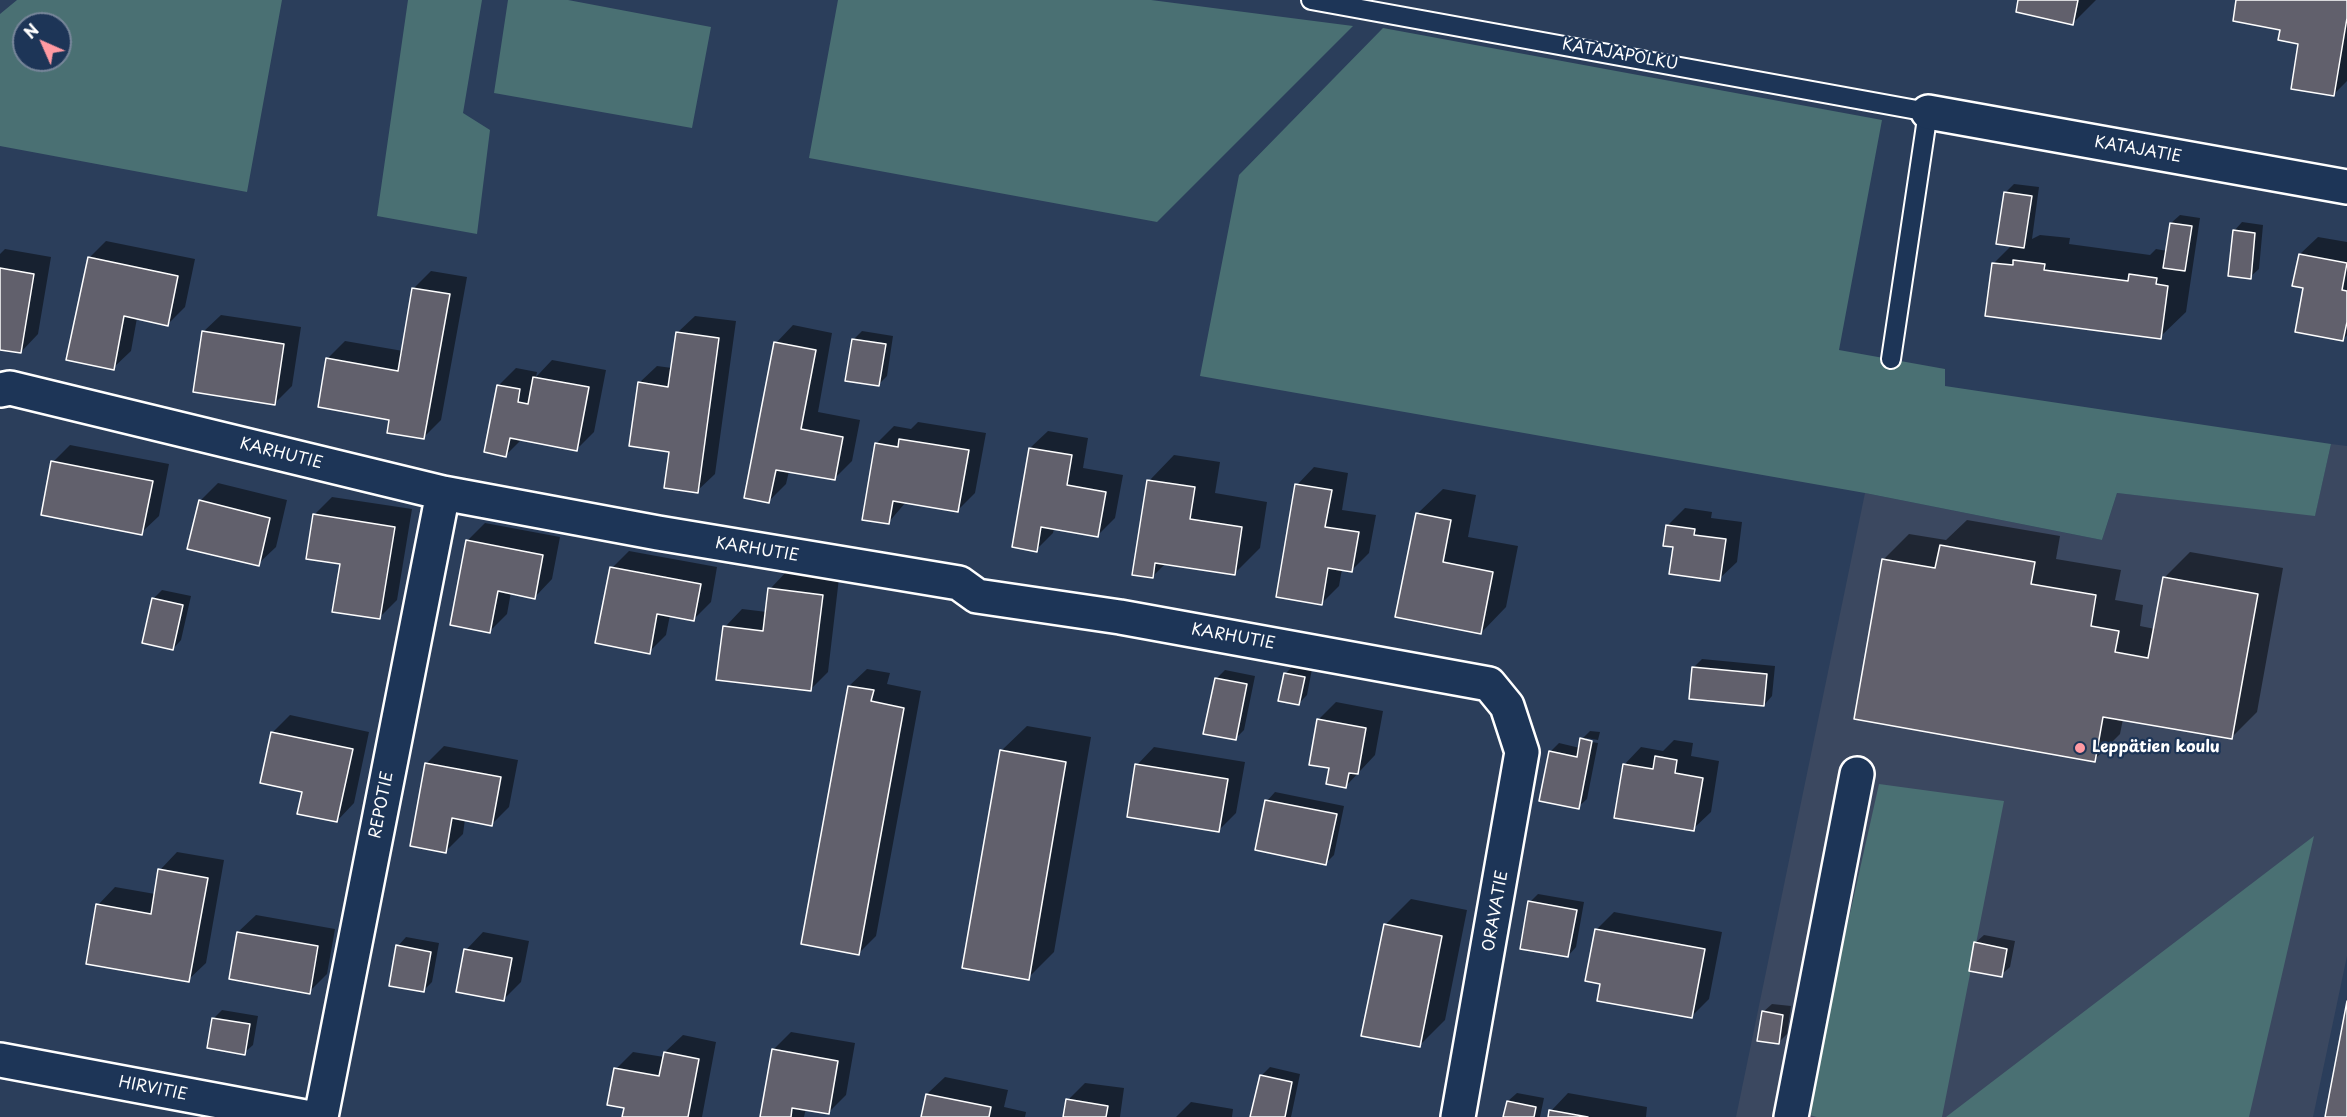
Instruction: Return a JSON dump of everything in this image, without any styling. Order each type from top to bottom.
[{"type":"street","name":"KATAJATIE","points":[[1928,112],[2347,187]]},
{"type":"street","name":"KARHUTIE","points":[[0,390],[10,388],[443,493],[658,533],[959,583],[977,596],[1120,617],[1489,684],[1507,706]]},
{"type":"street","name":"REPOTIE","points":[[321,1117],[443,493]]},
{"type":"street","name":"ORAVATIE","points":[[1458,1117],[1522,752],[1507,706]]},
{"type":"street","points":[[1791,1117],[1857,774]]},
{"type":"street","name":"HIRVITIE","points":[[0,1060],[305,1117]]},
{"type":"lane","name":"KATAJAPOLKU","points":[[1311,0],[1928,112]]},
{"type":"lane","points":[[1891,359],[1928,112]]},
{"type":"shaded area","name":"Leppätien koulu","points":[[2331,444],[2347,446],[2347,956],[2313,1117],[1736,1117],[1865,493],[2102,540],[2117,493],[2315,515]]},
{"type":"green space","points":[[17,0],[282,0],[247,192],[0,146],[0,14]]},
{"type":"green space","points":[[408,0],[482,0],[463,113],[490,130],[477,234],[377,216]]},
{"type":"green space","points":[[508,0],[568,0],[711,27],[692,128],[494,93]]},
{"type":"green space","points":[[838,0],[1151,0],[1353,26],[1157,222],[809,158]]},
{"type":"green space","points":[[1383,28],[1882,120],[1839,350],[1945,369],[1945,386],[2331,444],[2315,516],[2117,493],[2102,540],[1865,493],[1200,376],[1239,175]]},
{"type":"green space","points":[[1879,784],[2004,801],[1942,1117],[1817,1117],[1805,1114]]},
{"type":"green space","points":[[2314,836],[2249,1117],[1946,1117]]},
{"type":"building","points":[[2018,0],[2078,0],[2073,25],[2016,12]]},
{"type":"building","points":[[2236,0],[2347,0],[2347,18],[2334,96],[2291,89],[2298,44],[2278,40],[2280,30],[2233,21]]},
{"type":"building","points":[[2004,192],[2032,196],[2024,248],[1996,244]]},
{"type":"building","points":[[2170,223],[2192,226],[2185,271],[2163,268]]},
{"type":"building","points":[[2233,230],[2255,233],[2251,279],[2228,276]]},
{"type":"building","points":[[2299,254],[2347,263],[2342,290],[2347,291],[2347,322],[2343,341],[2295,332],[2303,288],[2292,286]]},
{"type":"building","points":[[88,257],[178,276],[168,326],[124,316],[114,370],[66,360]]},
{"type":"building","points":[[2013,260],[2045,264],[2044,270],[2128,281],[2129,274],[2157,278],[2156,284],[2168,286],[2161,339],[1985,316],[1992,263],[2013,265]]},
{"type":"building","points":[[0,268],[34,274],[21,353],[0,350]]},
{"type":"building","points":[[412,288],[450,294],[424,439],[387,433],[389,420],[318,407],[326,358],[398,371]]},
{"type":"building","points":[[202,331],[284,344],[275,405],[193,392]]},
{"type":"building","points":[[676,332],[719,338],[698,493],[664,488],[669,452],[629,446],[638,382],[668,387]]},
{"type":"building","points":[[852,339],[886,344],[879,386],[845,381]]},
{"type":"building","points":[[774,342],[816,350],[801,429],[843,437],[835,480],[776,470],[769,503],[744,498]]},
{"type":"building","points":[[533,377],[589,387],[577,451],[510,438],[506,457],[484,452],[497,385],[520,389],[518,402],[528,404]]},
{"type":"building","points":[[899,439],[969,450],[958,512],[893,501],[889,524],[862,520],[875,443],[898,447]]},
{"type":"building","points":[[1029,448],[1072,455],[1067,485],[1106,492],[1098,537],[1041,527],[1037,552],[1012,547]]},
{"type":"building","points":[[51,461],[153,481],[142,535],[41,515]]},
{"type":"building","points":[[1147,480],[1195,487],[1190,519],[1242,527],[1235,575],[1155,563],[1153,578],[1132,575]]},
{"type":"building","points":[[1295,484],[1332,490],[1325,527],[1359,532],[1352,572],[1328,568],[1322,605],[1276,597]]},
{"type":"building","points":[[199,500],[270,518],[259,566],[187,549]]},
{"type":"building","points":[[1416,513],[1451,520],[1443,562],[1493,572],[1481,634],[1395,617]]},
{"type":"building","points":[[313,514],[395,527],[380,619],[332,612],[340,564],[306,559]]},
{"type":"building","points":[[1666,525],[1695,529],[1694,535],[1726,539],[1720,581],[1669,574],[1673,547],[1663,546]]},
{"type":"building","points":[[466,540],[543,555],[535,599],[498,591],[490,633],[450,625]]},
{"type":"building","points":[[1940,545],[2035,562],[2031,584],[2096,595],[2091,626],[2119,631],[2115,652],[2148,658],[2163,577],[2258,594],[2232,739],[2103,717],[2095,762],[1854,719],[1882,559],[1935,568]]},
{"type":"building","points":[[610,567],[701,584],[694,621],[657,614],[650,654],[595,643]]},
{"type":"building","points":[[768,588],[823,595],[811,691],[716,680],[723,626],[763,631]]},
{"type":"building","points":[[152,598],[183,605],[173,650],[142,643]]},
{"type":"building","points":[[1692,667],[1767,674],[1764,706],[1689,699]]},
{"type":"building","points":[[1284,673],[1305,677],[1299,705],[1278,701]]},
{"type":"building","points":[[1215,678],[1247,684],[1236,740],[1203,734]]},
{"type":"building","points":[[848,686],[874,690],[871,701],[904,708],[859,955],[801,944]]},
{"type":"building","points":[[1317,719],[1366,728],[1358,774],[1349,773],[1346,788],[1326,784],[1329,768],[1309,765]]},
{"type":"building","points":[[271,732],[353,749],[337,822],[297,814],[302,792],[260,783]]},
{"type":"building","points":[[1580,738],[1592,741],[1579,809],[1539,801],[1549,751],[1577,757]]},
{"type":"building","points":[[1000,750],[1066,762],[1029,980],[962,968]]},
{"type":"building","points":[[1655,756],[1677,760],[1675,773],[1703,778],[1694,831],[1614,818],[1623,764],[1653,769]]},
{"type":"building","points":[[425,763],[501,777],[492,826],[452,818],[446,853],[410,846]]},
{"type":"building","points":[[1135,764],[1228,779],[1219,832],[1127,817]]},
{"type":"building","points":[[1265,800],[1337,814],[1326,865],[1255,850]]},
{"type":"building","points":[[158,869],[208,878],[189,982],[86,964],[96,904],[151,914]]},
{"type":"building","points":[[1528,901],[1577,910],[1568,957],[1520,949]]},
{"type":"building","points":[[1384,924],[1442,936],[1420,1047],[1361,1036]]},
{"type":"building","points":[[1595,929],[1705,949],[1692,1018],[1597,1001],[1600,984],[1585,981]]},
{"type":"building","points":[[237,932],[318,946],[310,994],[229,979]]},
{"type":"building","points":[[1974,942],[2007,949],[2002,977],[1969,971]]},
{"type":"building","points":[[396,945],[431,952],[424,992],[389,986]]},
{"type":"building","points":[[464,949],[512,958],[504,1001],[456,992]]},
{"type":"building","points":[[2347,1001],[2347,1117],[2325,1117]]},
{"type":"building","points":[[1762,1011],[1783,1015],[1779,1044],[1757,1041]]},
{"type":"building","points":[[212,1018],[250,1024],[245,1055],[207,1048]]},
{"type":"building","points":[[772,1049],[838,1061],[829,1114],[792,1108],[791,1117],[760,1117]]},
{"type":"building","points":[[664,1052],[699,1059],[688,1117],[622,1117],[624,1108],[607,1105],[614,1068],[659,1076]]},
{"type":"building","points":[[1260,1075],[1292,1082],[1285,1117],[1250,1117]]},
{"type":"building","points":[[926,1094],[991,1107],[989,1117],[921,1117]]},
{"type":"building","points":[[1066,1099],[1108,1106],[1106,1117],[1063,1117]]},
{"type":"building","points":[[1507,1101],[1536,1107],[1534,1117],[1503,1117]]},
{"type":"building","points":[[1549,1110],[1588,1117],[1548,1117]]},
{"type":"place","name":"Leppätien koulu","points":[[2080,748]]}]
